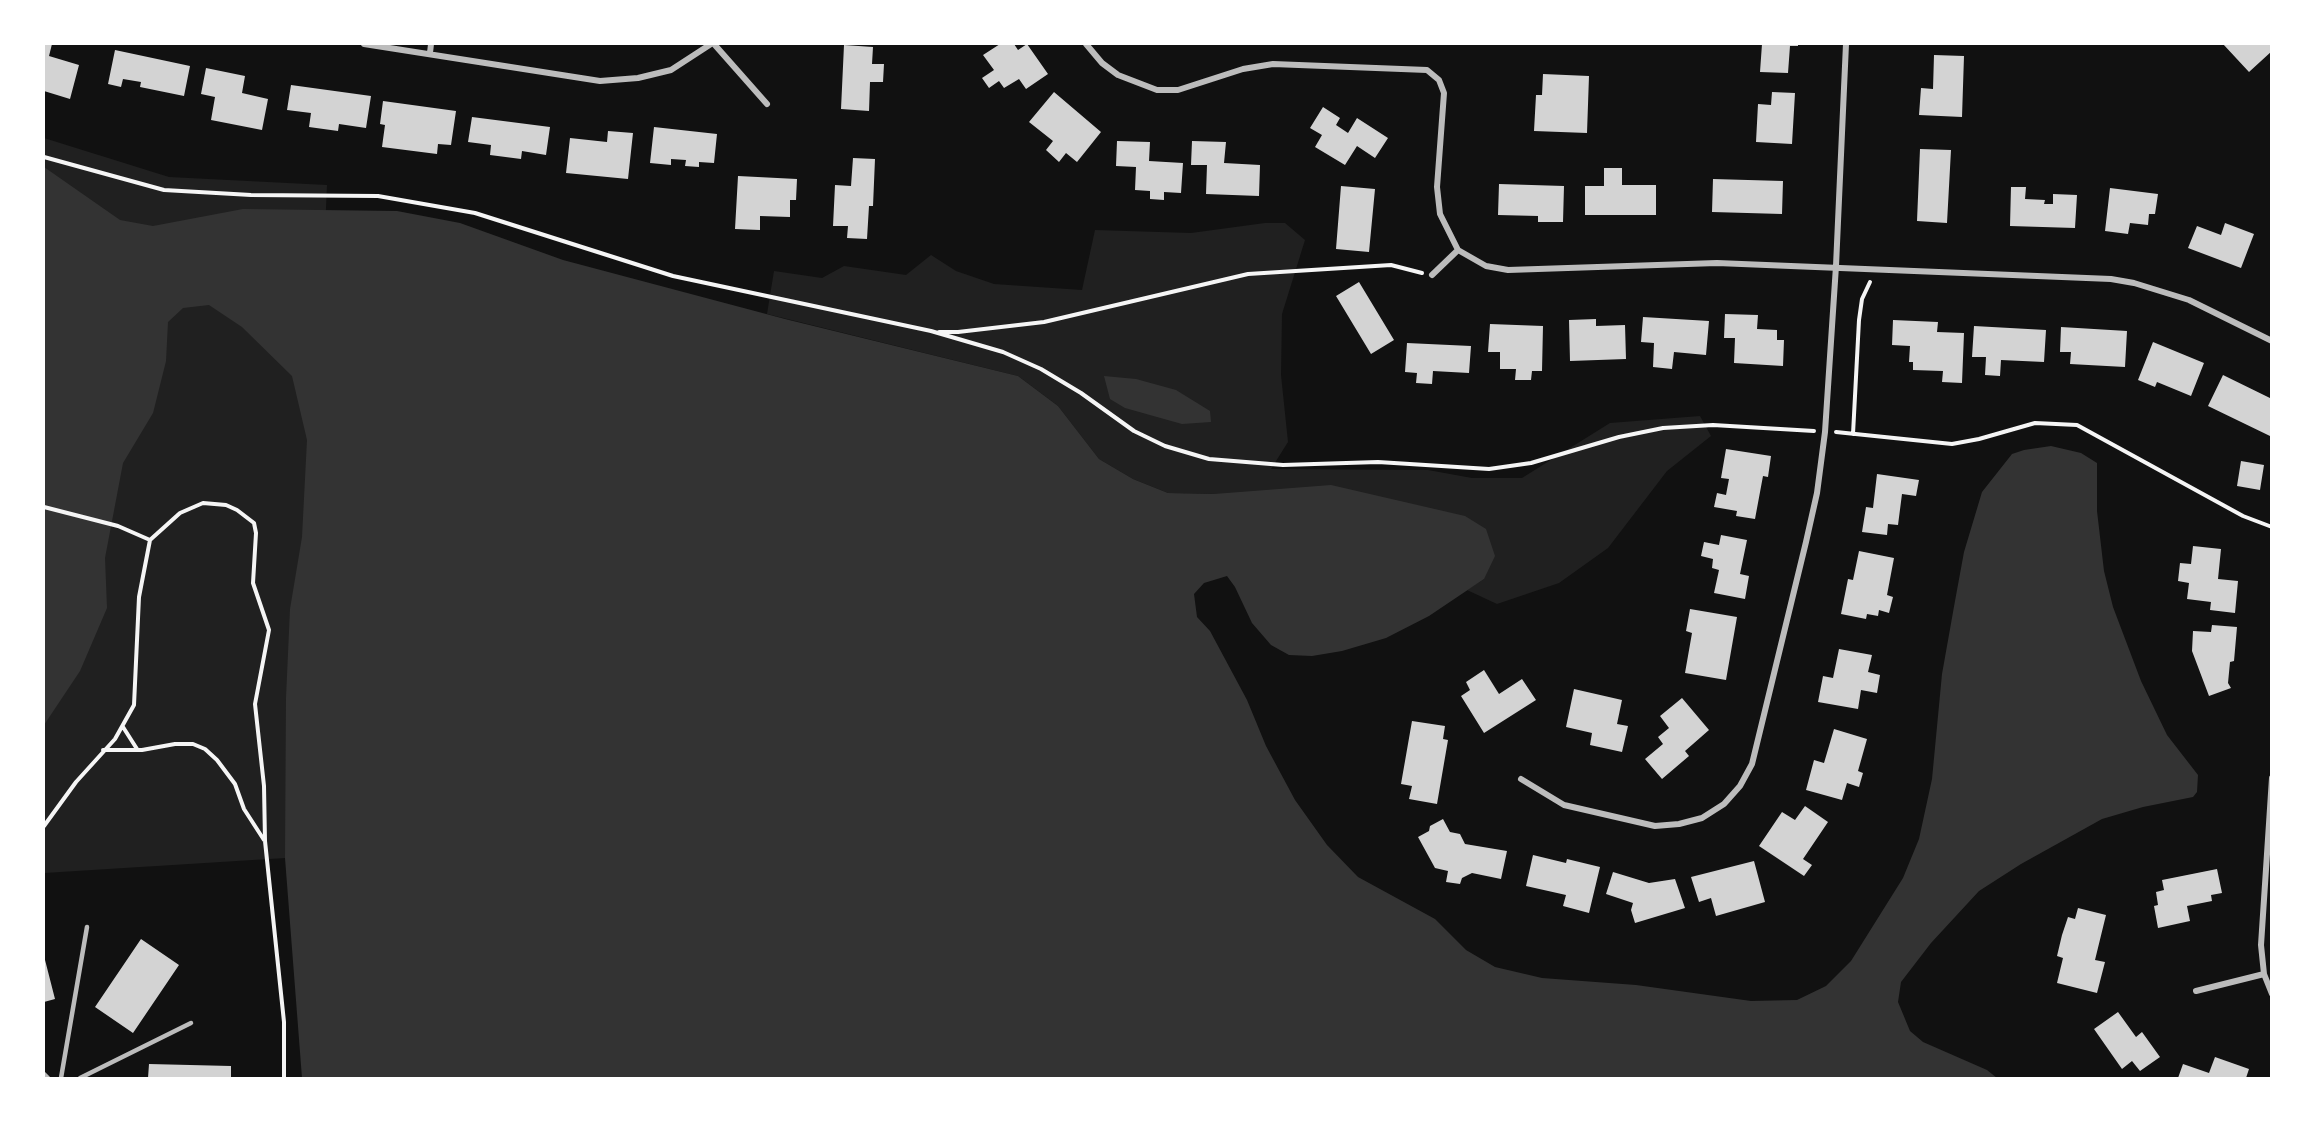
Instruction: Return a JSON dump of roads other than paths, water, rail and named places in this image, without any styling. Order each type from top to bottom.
[{"type":"street","points":[[364,44],[547,75],[600,81],[638,78],[671,70],[712,44],[767,104]]},
{"type":"street","points":[[430,54],[431,44]]},
{"type":"street","points":[[1086,44],[1102,63],[1118,75],[1157,90],[1178,90],[1243,69],[1273,64],[1427,70],[1439,80],[1444,93],[1437,201],[1440,214],[1458,250],[1486,266],[1508,270],[1717,262],[2079,276],[2134,283],[2189,300],[2271,341]]},
{"type":"street","points":[[1521,779],[1564,805],[1655,826],[1679,824],[1702,818],[1724,804],[1740,786],[1752,764],[1817,493],[1825,432],[1836,266],[1846,44]]},
{"type":"street","points":[[1432,275],[1458,250]]},
{"type":"street","points":[[2271,778],[2261,916],[2264,974],[2271,994]]},
{"type":"street","points":[[2196,991],[2264,974]]},
{"type":"lane","points":[[61,1078],[87,927]]},
{"type":"lane","points":[[80,1078],[192,1023]]},
{"type":"lane","points":[[44,1074],[48,1078]]}]
